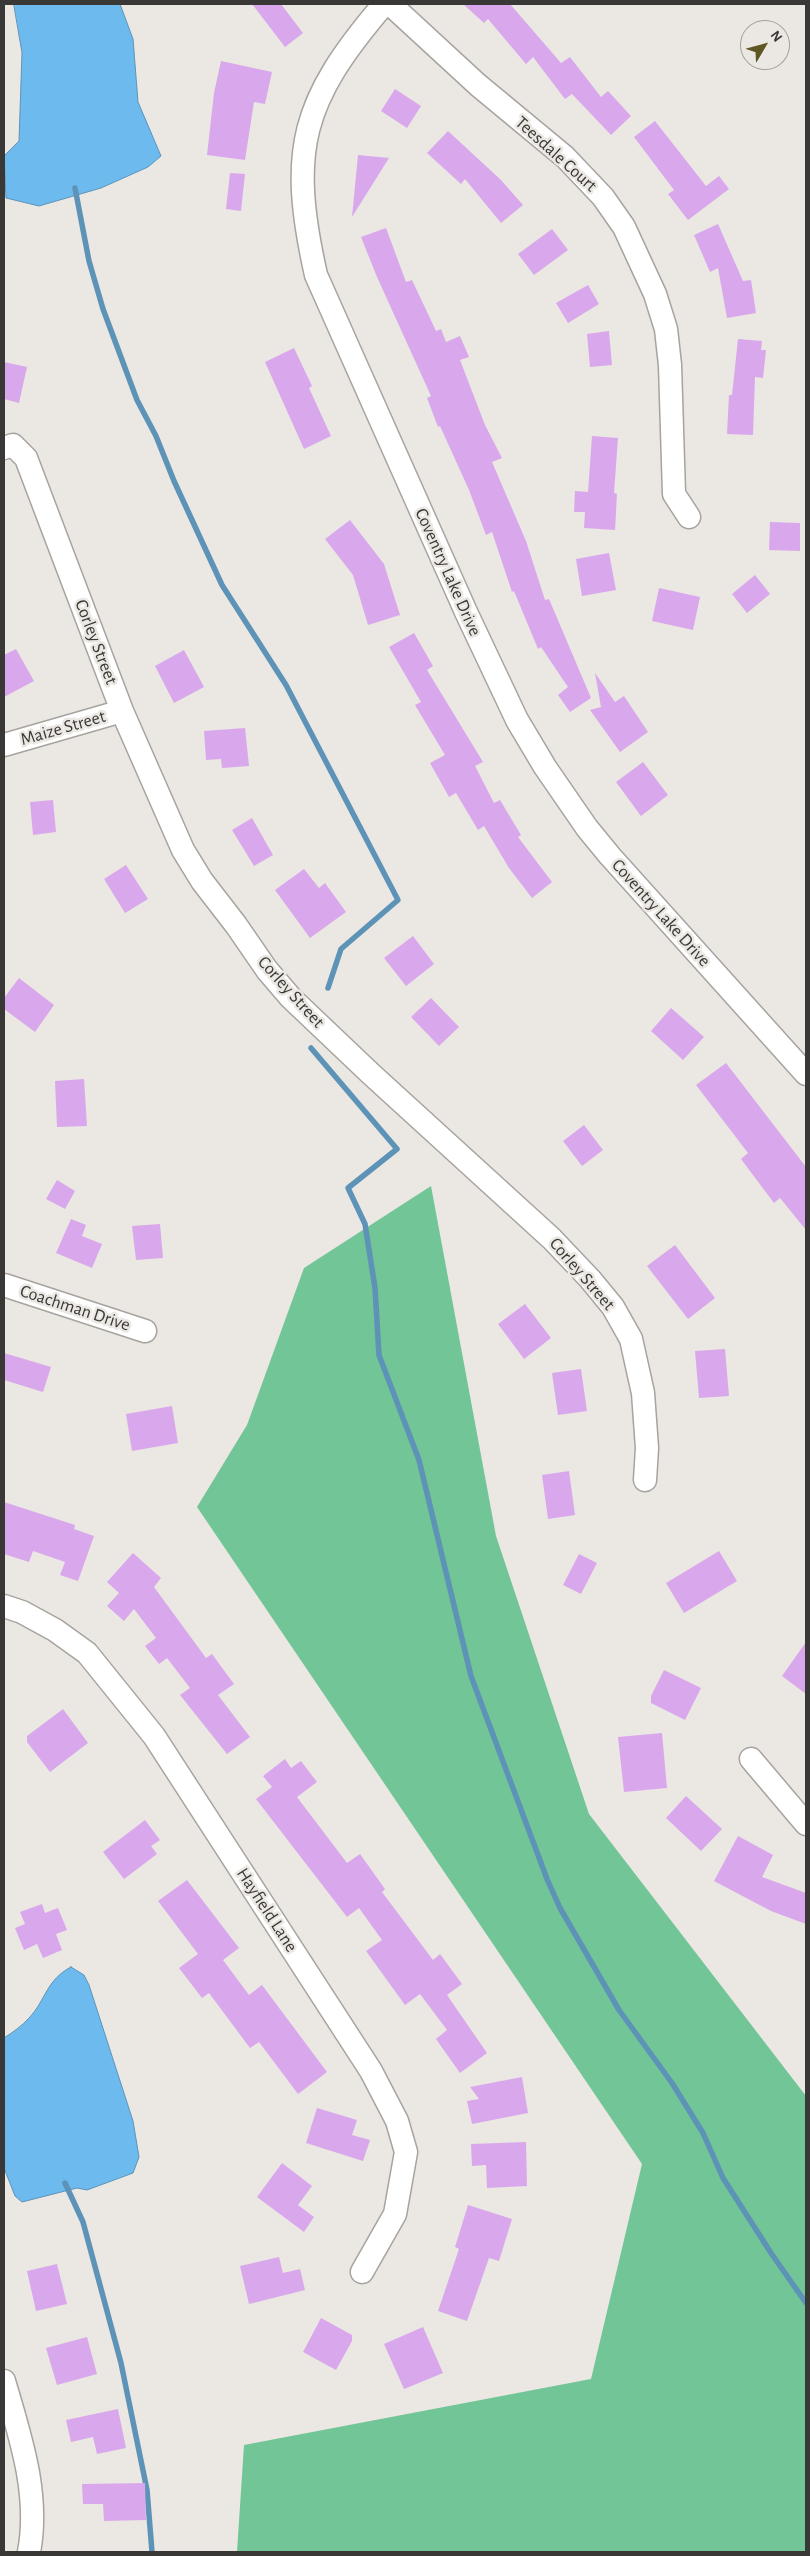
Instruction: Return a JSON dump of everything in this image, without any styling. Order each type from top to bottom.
[{"type":"street","name":"Coventry Lake Drive","points":[[384,4],[338,63],[320,95],[307,129],[302,156],[301,184],[308,239],[316,275],[466,612],[517,720],[545,767],[587,828],[610,856],[803,1064]]},
{"type":"street","name":"Teesdale Court","points":[[390,4],[478,85],[565,157],[603,197],[624,227],[656,294],[666,329],[670,365],[674,494],[689,517]]},
{"type":"street","name":"Corley Street","points":[[4,448],[13,445],[26,458],[122,711],[183,850],[202,881],[236,924],[267,970],[291,998],[371,1074],[552,1239],[590,1279],[613,1307],[631,1340],[642,1394],[647,1448],[645,1480]]},
{"type":"street","name":"Maize Street","points":[[4,745],[122,711]]},
{"type":"street","name":"Coachman Drive","points":[[4,1285],[145,1331]]},
{"type":"street","name":"Hayfield Lane","points":[[4,1606],[22,1612],[55,1630],[87,1654],[154,1736],[371,2071],[396,2121],[406,2152],[395,2214],[362,2272]]},
{"type":"street","points":[[751,1759],[806,1824]]},
{"type":"street","points":[[5,2391],[26,2460],[32,2506],[29,2552]]},
{"type":"green space","points":[[431,1186],[496,1536],[589,1814],[806,2096],[806,2552],[237,2552],[244,2445],[591,2379],[642,2164],[197,1507],[247,1425],[304,1268]]},
{"type":"water","points":[[14,4],[120,4],[133,39],[138,102],[161,156],[148,167],[101,188],[39,206],[6,198],[4,156],[19,141],[22,53]]},
{"type":"water","points":[[71,1967],[84,1975],[89,1985],[133,2121],[139,2157],[133,2173],[87,2190],[77,2188],[22,2202],[15,2196],[4,2168],[4,2038],[26,2021],[35,2011],[56,1978]]},
{"type":"building","points":[[252,4],[281,4],[303,33],[285,47]]},
{"type":"building","points":[[463,4],[510,4],[561,63],[570,57],[601,97],[608,91],[631,116],[611,135],[572,94],[565,99],[533,57],[526,64],[488,19],[484,23]]},
{"type":"building","points":[[221,61],[272,72],[265,104],[254,102],[245,160],[207,155],[214,93]]},
{"type":"building","points":[[395,89],[421,106],[407,128],[381,111]]},
{"type":"building","points":[[655,121],[706,186],[719,176],[729,189],[688,220],[668,194],[674,190],[634,137]]},
{"type":"building","points":[[448,131],[501,180],[523,205],[501,223],[465,179],[461,184],[427,153]]},
{"type":"building","points":[[358,155],[389,158],[352,217]]},
{"type":"building","points":[[230,173],[245,174],[241,211],[226,209]]},
{"type":"building","points":[[718,224],[743,281],[751,280],[756,313],[727,318],[718,268],[710,272],[694,235]]},
{"type":"building","points":[[386,228],[406,282],[412,280],[436,331],[441,329],[446,342],[460,336],[469,357],[460,360],[485,425],[502,458],[492,462],[526,541],[545,600],[549,599],[591,698],[570,712],[558,695],[568,687],[541,647],[538,649],[514,591],[512,592],[492,532],[486,535],[469,490],[440,426],[438,427],[427,398],[431,396],[361,237]]},
{"type":"building","points":[[552,229],[568,250],[534,275],[518,254]]},
{"type":"building","points":[[588,285],[599,304],[568,323],[556,303]]},
{"type":"building","points":[[609,331],[612,365],[590,367],[587,334]]},
{"type":"building","points":[[738,339],[762,341],[761,350],[766,350],[763,378],[755,377],[753,435],[727,434],[729,395],[732,395]]},
{"type":"building","points":[[294,348],[312,386],[309,388],[331,436],[304,449],[265,362]]},
{"type":"building","points":[[4,362],[27,367],[19,403],[4,399]]},
{"type":"building","points":[[592,436],[618,438],[614,493],[617,494],[615,530],[584,528],[585,512],[574,512],[575,491],[588,492]]},
{"type":"building","points":[[350,520],[384,564],[400,615],[368,625],[353,575],[325,539]]},
{"type":"building","points":[[770,522],[800,523],[800,551],[769,550]]},
{"type":"building","points":[[609,553],[616,590],[582,596],[576,559]]},
{"type":"building","points":[[755,575],[770,594],[747,613],[732,594]]},
{"type":"building","points":[[659,588],[700,597],[693,630],[652,621]]},
{"type":"building","points":[[414,633],[433,666],[427,670],[483,762],[475,766],[494,803],[500,800],[521,835],[518,837],[552,882],[532,898],[509,868],[484,826],[478,830],[456,793],[449,797],[430,763],[445,755],[415,705],[421,702],[389,647]]},
{"type":"building","points":[[16,649],[34,681],[4,697],[4,655]]},
{"type":"building","points":[[184,650],[204,687],[174,703],[155,666]]},
{"type":"building","points":[[595,673],[615,702],[624,696],[648,732],[620,752],[590,710],[601,707]]},
{"type":"building","points":[[245,728],[249,766],[222,768],[221,759],[206,760],[204,731]]},
{"type":"building","points":[[643,762],[668,795],[641,816],[616,782]]},
{"type":"building","points":[[53,800],[56,832],[33,835],[30,802]]},
{"type":"building","points":[[252,818],[273,855],[254,866],[232,830]]},
{"type":"building","points":[[126,865],[148,899],[125,913],[104,879]]},
{"type":"building","points":[[304,869],[319,888],[325,883],[346,912],[310,938],[275,890]]},
{"type":"building","points":[[413,936],[434,964],[406,986],[384,958]]},
{"type":"building","points":[[19,978],[54,1005],[35,1032],[4,1009],[4,998]]},
{"type":"building","points":[[431,998],[459,1027],[439,1046],[411,1017]]},
{"type":"building","points":[[671,1008],[704,1037],[683,1060],[651,1031]]},
{"type":"building","points":[[726,1063],[806,1167],[806,1230],[780,1198],[774,1203],[741,1159],[748,1153],[696,1085]]},
{"type":"building","points":[[84,1079],[87,1126],[57,1127],[55,1081]]},
{"type":"building","points":[[584,1125],[603,1150],[582,1166],[563,1141]]},
{"type":"building","points":[[57,1180],[75,1191],[65,1209],[46,1199]]},
{"type":"building","points":[[71,1219],[86,1225],[82,1236],[102,1244],[92,1268],[56,1253]]},
{"type":"building","points":[[160,1224],[163,1258],[136,1260],[132,1226]]},
{"type":"building","points":[[675,1245],[715,1298],[688,1319],[647,1266]]},
{"type":"building","points":[[525,1304],[551,1338],[524,1359],[498,1324]]},
{"type":"building","points":[[725,1349],[729,1396],[699,1398],[695,1351]]},
{"type":"building","points":[[4,1353],[51,1367],[43,1392],[4,1380]]},
{"type":"building","points":[[581,1369],[587,1411],[558,1415],[552,1373]]},
{"type":"building","points":[[172,1406],[178,1443],[132,1451],[126,1414]]},
{"type":"building","points":[[569,1471],[575,1515],[548,1519],[542,1475]]},
{"type":"building","points":[[4,1502],[75,1525],[74,1529],[94,1536],[78,1581],[60,1575],[65,1562],[33,1551],[29,1562],[4,1554]]},
{"type":"building","points":[[719,1551],[737,1581],[684,1613],[666,1583]]},
{"type":"building","points":[[133,1553],[161,1578],[154,1587],[206,1658],[212,1654],[234,1684],[218,1695],[250,1737],[227,1754],[180,1695],[190,1688],[167,1658],[159,1664],[145,1646],[156,1638],[134,1609],[124,1621],[107,1606],[119,1593],[107,1582]]},
{"type":"building","points":[[579,1554],[597,1563],[581,1594],[563,1585]]},
{"type":"building","points":[[806,1642],[806,1694],[782,1676]]},
{"type":"building","points":[[664,1670],[701,1688],[685,1720],[651,1703],[651,1696]]},
{"type":"building","points":[[63,1709],[88,1743],[50,1772],[27,1742],[27,1736]]},
{"type":"building","points":[[662,1733],[667,1788],[624,1792],[618,1737]]},
{"type":"building","points":[[285,1759],[291,1768],[301,1761],[317,1782],[297,1797],[347,1863],[360,1854],[385,1889],[382,1892],[433,1960],[440,1954],[462,1984],[447,1995],[487,2053],[460,2073],[436,2039],[447,2030],[420,1994],[405,2005],[366,1951],[382,1940],[359,1908],[347,1917],[256,1799],[272,1787],[263,1776]]},
{"type":"building","points":[[686,1796],[722,1829],[701,1851],[666,1818]]},
{"type":"building","points":[[145,1820],[160,1840],[151,1846],[157,1854],[124,1879],[103,1852]]},
{"type":"building","points":[[738,1836],[773,1855],[762,1877],[806,1893],[806,1924],[771,1911],[714,1881]]},
{"type":"building","points":[[187,1880],[239,1948],[223,1960],[249,1995],[262,1985],[327,2072],[298,2094],[259,2042],[250,2048],[209,1993],[202,1998],[179,1968],[198,1954],[158,1901]]},
{"type":"building","points":[[42,1904],[45,1913],[58,1908],[67,1930],[56,1934],[62,1950],[43,1958],[37,1944],[24,1950],[15,1928],[25,1924],[20,1912]]},
{"type":"building","points":[[522,2077],[528,2113],[472,2124],[467,2101],[479,2099],[470,2087]]},
{"type":"building","points":[[317,2108],[357,2120],[352,2135],[370,2140],[363,2161],[306,2143]]},
{"type":"building","points":[[526,2142],[527,2186],[487,2188],[486,2165],[472,2166],[471,2144]]},
{"type":"building","points":[[282,2163],[312,2186],[298,2205],[314,2217],[304,2232],[257,2197]]},
{"type":"building","points":[[468,2205],[512,2219],[499,2261],[489,2258],[467,2321],[438,2311],[459,2249],[455,2247]]},
{"type":"building","points":[[279,2257],[283,2273],[300,2269],[305,2290],[249,2304],[240,2266]]},
{"type":"building","points":[[57,2264],[67,2304],[36,2311],[27,2271]]},
{"type":"building","points":[[321,2318],[352,2335],[352,2341],[336,2370],[303,2352]]},
{"type":"building","points":[[423,2327],[443,2373],[404,2389],[384,2344]]},
{"type":"building","points":[[87,2337],[97,2374],[57,2385],[46,2348]]},
{"type":"building","points":[[118,2409],[126,2448],[97,2454],[93,2437],[71,2442],[66,2420]]},
{"type":"building","points":[[145,2483],[146,2520],[104,2521],[103,2504],[83,2504],[82,2484]]},
{"type":"waterway","points":[[75,188],[89,261],[103,309],[137,400],[156,436],[174,481],[222,585],[286,685],[398,900],[341,949],[328,988]]},
{"type":"waterway","points":[[311,1048],[397,1149],[348,1188],[365,1224],[375,1288],[379,1355],[419,1460],[471,1676],[547,1879],[560,1908],[619,2010],[672,2083],[703,2133],[723,2178],[806,2303]]},
{"type":"waterway","points":[[65,2183],[83,2222],[121,2363],[147,2490],[152,2552]]}]
